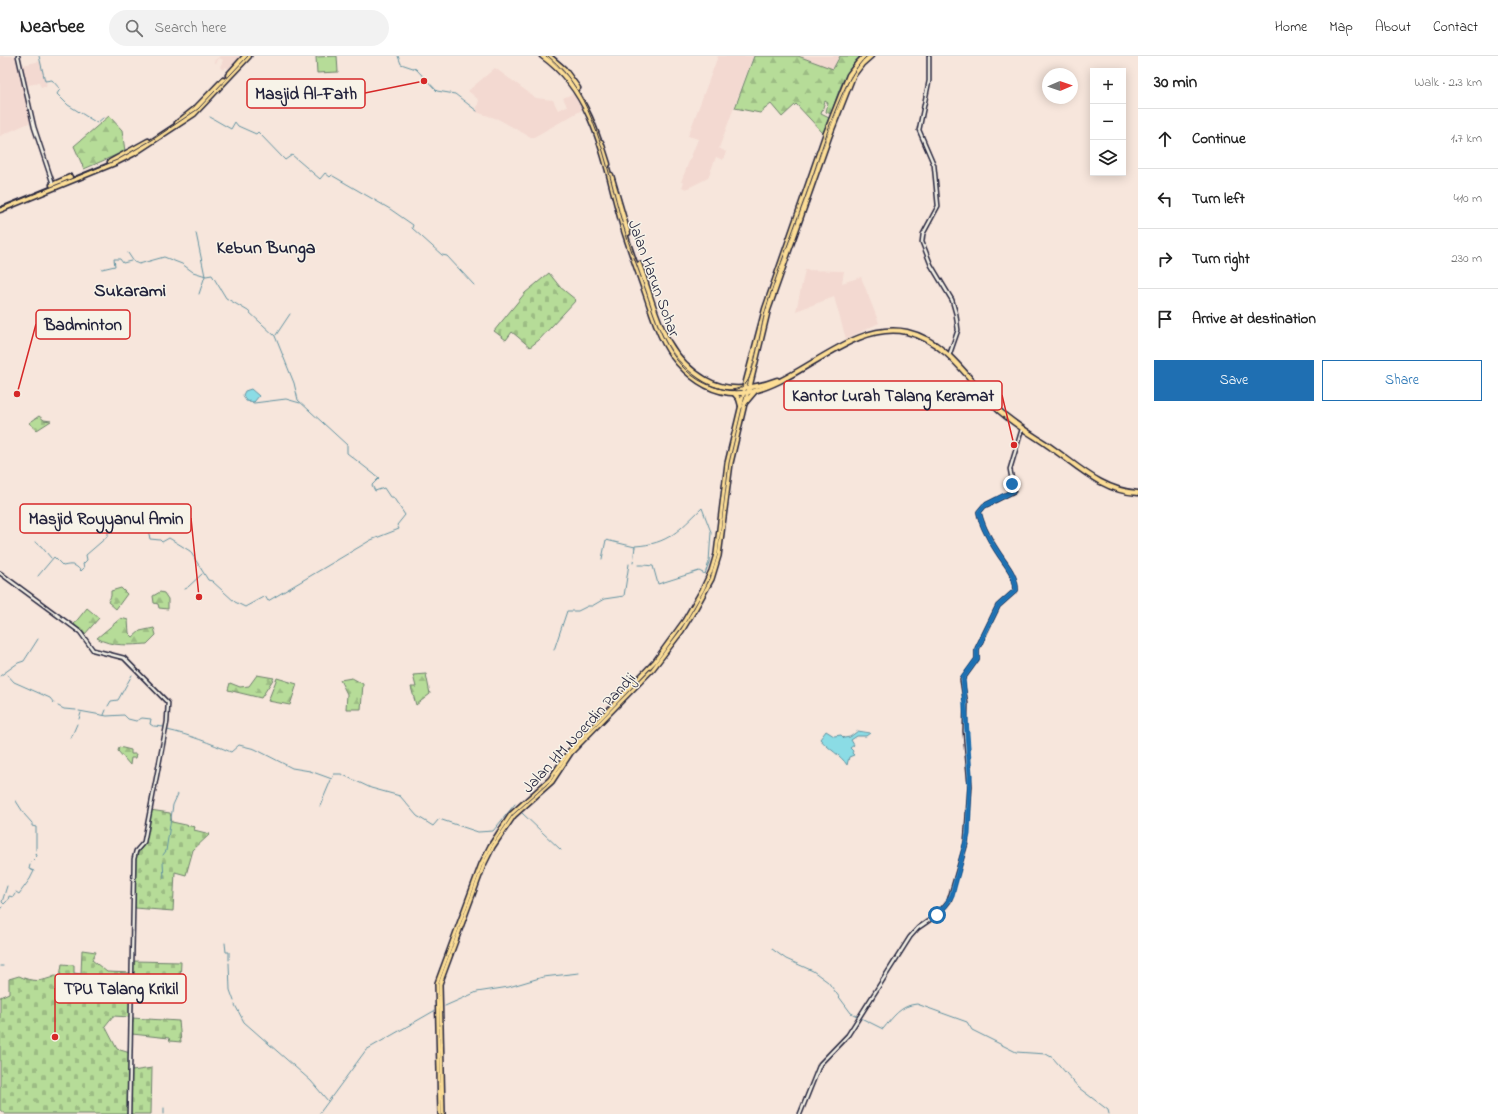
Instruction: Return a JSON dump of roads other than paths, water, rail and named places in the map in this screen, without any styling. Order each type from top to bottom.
[{"type":"highway","points":[[0,210],[9,204],[53,184],[127,155],[172,126],[196,108],[245,56]]},
{"type":"highway","points":[[0,206],[9,204],[127,155],[194,114],[249,56]]},
{"type":"highway","name":"Jalan Harun Sohar","points":[[542,56],[564,73],[576,90],[590,117],[628,247],[655,319],[672,355],[686,371],[699,380],[718,389],[734,392],[757,389],[787,378],[856,339],[881,332],[901,331],[914,334],[939,346],[993,405],[1022,429],[1101,483],[1123,492],[1138,493]]},
{"type":"highway","name":"Jalan Harun Sohar","points":[[549,56],[560,65],[571,78],[593,118],[628,235],[667,341],[675,354],[688,368],[713,384],[746,390],[779,381]]},
{"type":"highway","points":[[746,390],[765,309],[849,75],[865,56]]},
{"type":"highway","points":[[746,390],[768,310],[833,120],[853,76],[858,68],[871,56]]},
{"type":"highway","points":[[730,388],[742,385],[749,373]]},
{"type":"highway","points":[[745,403],[757,389]]},
{"type":"highway","points":[[734,392],[739,399],[741,406]]},
{"type":"main road","name":"Jalan HM Noerdin Pandji","points":[[443,1114],[440,984],[484,865],[493,847],[514,816],[552,782],[571,753],[654,669],[706,590],[717,565],[731,463],[745,403],[746,390]]},
{"type":"main road","name":"Jalan HM Noerdin Pandji","points":[[440,1114],[437,983],[481,864],[490,846],[511,814],[550,779],[569,750],[648,670],[686,622],[714,563],[727,463],[746,390]]},
{"type":"street","points":[[18,56],[34,126],[53,184]]},
{"type":"street","points":[[929,56],[929,81],[919,130],[934,165],[938,206],[924,233],[922,242],[931,265],[952,300],[956,314],[958,330],[949,356]]},
{"type":"street","points":[[800,1114],[820,1064],[848,1035],[910,937],[918,928],[935,917],[946,905],[952,895],[968,834],[970,786],[965,731],[966,704],[962,680],[977,659],[977,649],[998,606],[1016,590],[1015,580],[1011,570],[995,548],[979,512],[984,506],[1014,491],[1010,469],[1022,429]]},
{"type":"street","points":[[0,573],[80,632],[94,650],[124,658],[167,700],[169,710],[144,842],[136,851],[134,859],[129,1114]]},
{"type":"water","points":[[251,389],[259,396],[254,402],[246,401],[243,395],[245,391]]},
{"type":"water","points":[[826,731],[834,736],[841,735],[844,738],[850,737],[858,731],[870,733],[866,736],[857,736],[851,740],[854,745],[850,748],[854,755],[849,757],[847,765],[820,739]]},
{"type":"waterway","points":[[39,56],[45,81],[52,80],[60,89],[57,94],[68,105],[97,123],[103,118]]},
{"type":"waterway","points":[[398,56],[401,64],[416,69],[437,91],[455,94],[477,111]]},
{"type":"waterway","points":[[210,117],[231,129],[235,122],[238,126],[256,134],[258,132],[285,160],[292,155],[320,179],[325,173],[330,177],[332,175]]},
{"type":"waterway","points":[[333,176],[390,209],[413,225],[412,228],[442,255],[447,256],[474,285]]},
{"type":"waterway","points":[[196,233],[205,276],[199,294]]},
{"type":"waterway","points":[[128,253],[134,262],[139,264],[164,257],[182,264],[193,272],[206,276],[212,275],[226,298],[248,311],[275,336],[294,383],[298,400],[347,445],[347,453],[379,478],[372,485],[375,491],[384,488],[390,497],[393,497],[405,515],[397,525],[399,529],[371,540],[268,601],[265,596],[245,607],[235,602],[212,581],[208,580],[190,551],[169,538],[162,542],[160,540],[150,539],[148,529]]},
{"type":"waterway","points":[[102,269],[115,266],[114,259],[120,259],[123,263],[131,261]]},
{"type":"waterway","points":[[276,335],[290,314]]},
{"type":"waterway","points":[[250,400],[249,402],[254,403],[286,399],[300,403]]},
{"type":"waterway","points":[[633,563],[635,546],[647,545],[665,539],[680,529],[702,508],[711,532],[709,562],[705,574],[699,571],[658,584],[653,566],[644,565]]},
{"type":"waterway","points":[[38,576],[54,557],[63,566],[73,565],[81,571],[84,568],[83,564],[87,560],[86,555],[108,536],[108,530]]},
{"type":"waterway","points":[[602,559],[606,540],[635,547]]},
{"type":"waterway","points":[[35,542],[41,546],[51,558]]},
{"type":"waterway","points":[[554,650],[567,611],[578,611],[588,606],[592,606],[604,599],[624,596],[629,564]]},
{"type":"waterway","points":[[638,565],[643,565]]},
{"type":"waterway","points":[[188,587],[202,574]]},
{"type":"waterway","points":[[0,676],[18,663],[24,661],[38,639]]},
{"type":"waterway","points":[[6,673],[14,682],[50,698],[54,703]]},
{"type":"waterway","points":[[108,706],[111,701],[118,700],[132,675]]},
{"type":"waterway","points":[[58,706],[64,709],[76,710]]},
{"type":"waterway","points":[[104,715],[106,710]]},
{"type":"waterway","points":[[79,711],[107,716],[124,715],[128,719],[136,721],[142,718],[151,719],[150,724],[153,726]]},
{"type":"waterway","points":[[79,719],[81,713]]},
{"type":"waterway","points":[[71,738],[77,724]]},
{"type":"waterway","points":[[154,726],[164,727],[167,730],[184,734],[231,752],[239,745],[255,749],[292,768],[310,771],[332,779],[334,774],[341,774],[371,788],[400,796],[417,816],[433,826],[439,819],[478,832],[493,831],[515,804]]},
{"type":"waterway","points":[[320,806],[331,780]]},
{"type":"waterway","points":[[163,855],[166,851],[173,805],[178,794]]},
{"type":"waterway","points":[[16,801],[23,812]]},
{"type":"waterway","points":[[522,813],[561,850]]},
{"type":"waterway","points":[[24,814],[32,823]]},
{"type":"waterway","points":[[32,824],[32,826],[36,827],[36,850]]},
{"type":"waterway","points":[[32,861],[37,856],[36,853]]},
{"type":"waterway","points":[[163,862],[164,878]]},
{"type":"waterway","points":[[16,892],[19,894],[30,879],[34,871],[29,869],[30,865]]},
{"type":"waterway","points":[[7,886],[2,902],[4,904],[7,901]]},
{"type":"waterway","points":[[8,900],[9,896],[13,897],[15,894]]},
{"type":"waterway","points":[[225,943],[226,952],[229,952],[229,960]]},
{"type":"waterway","points":[[772,949],[786,959],[813,971],[828,982],[851,1013],[883,1029],[902,1009],[917,1004],[967,1022],[972,1030],[1016,1052],[1046,1054],[1053,1058],[1079,1088],[1108,1110],[1109,1114]]},
{"type":"waterway","points":[[229,963],[230,990],[234,1001]]},
{"type":"waterway","points":[[445,1006],[477,992],[509,987],[543,977],[579,973]]},
{"type":"waterway","points":[[235,1005],[244,1022],[311,1081],[328,1101]]},
{"type":"waterway","points":[[319,1114],[366,1050],[434,1011]]},
{"type":"waterway","points":[[164,1108],[164,1114]]},
{"type":"tram line","points":[[0,208],[117,160],[152,140],[198,109],[248,56]]},
{"type":"tram line","points":[[548,56],[564,72],[578,91],[588,111],[604,155],[622,222],[663,337],[680,364],[692,375],[705,384],[729,390],[742,387],[750,377],[770,296],[827,133],[849,80],[867,56]]},
{"type":"place","name":"Masjid Al-Fath","points":[[424,81]]},
{"type":"place","name":"Badminton","points":[[17,394]]},
{"type":"place","name":"Kantor Lurah Talang Keramat","points":[[1014,445]]},
{"type":"place","name":"Masjid Royyanul Amin","points":[[199,597]]},
{"type":"place","name":"TPU Talang Krikil","points":[[55,1037]]},
{"type":"district","name":"Kebun Bunga","points":[[266,247]]},
{"type":"district","name":"Sukarami","points":[[130,290]]}]
